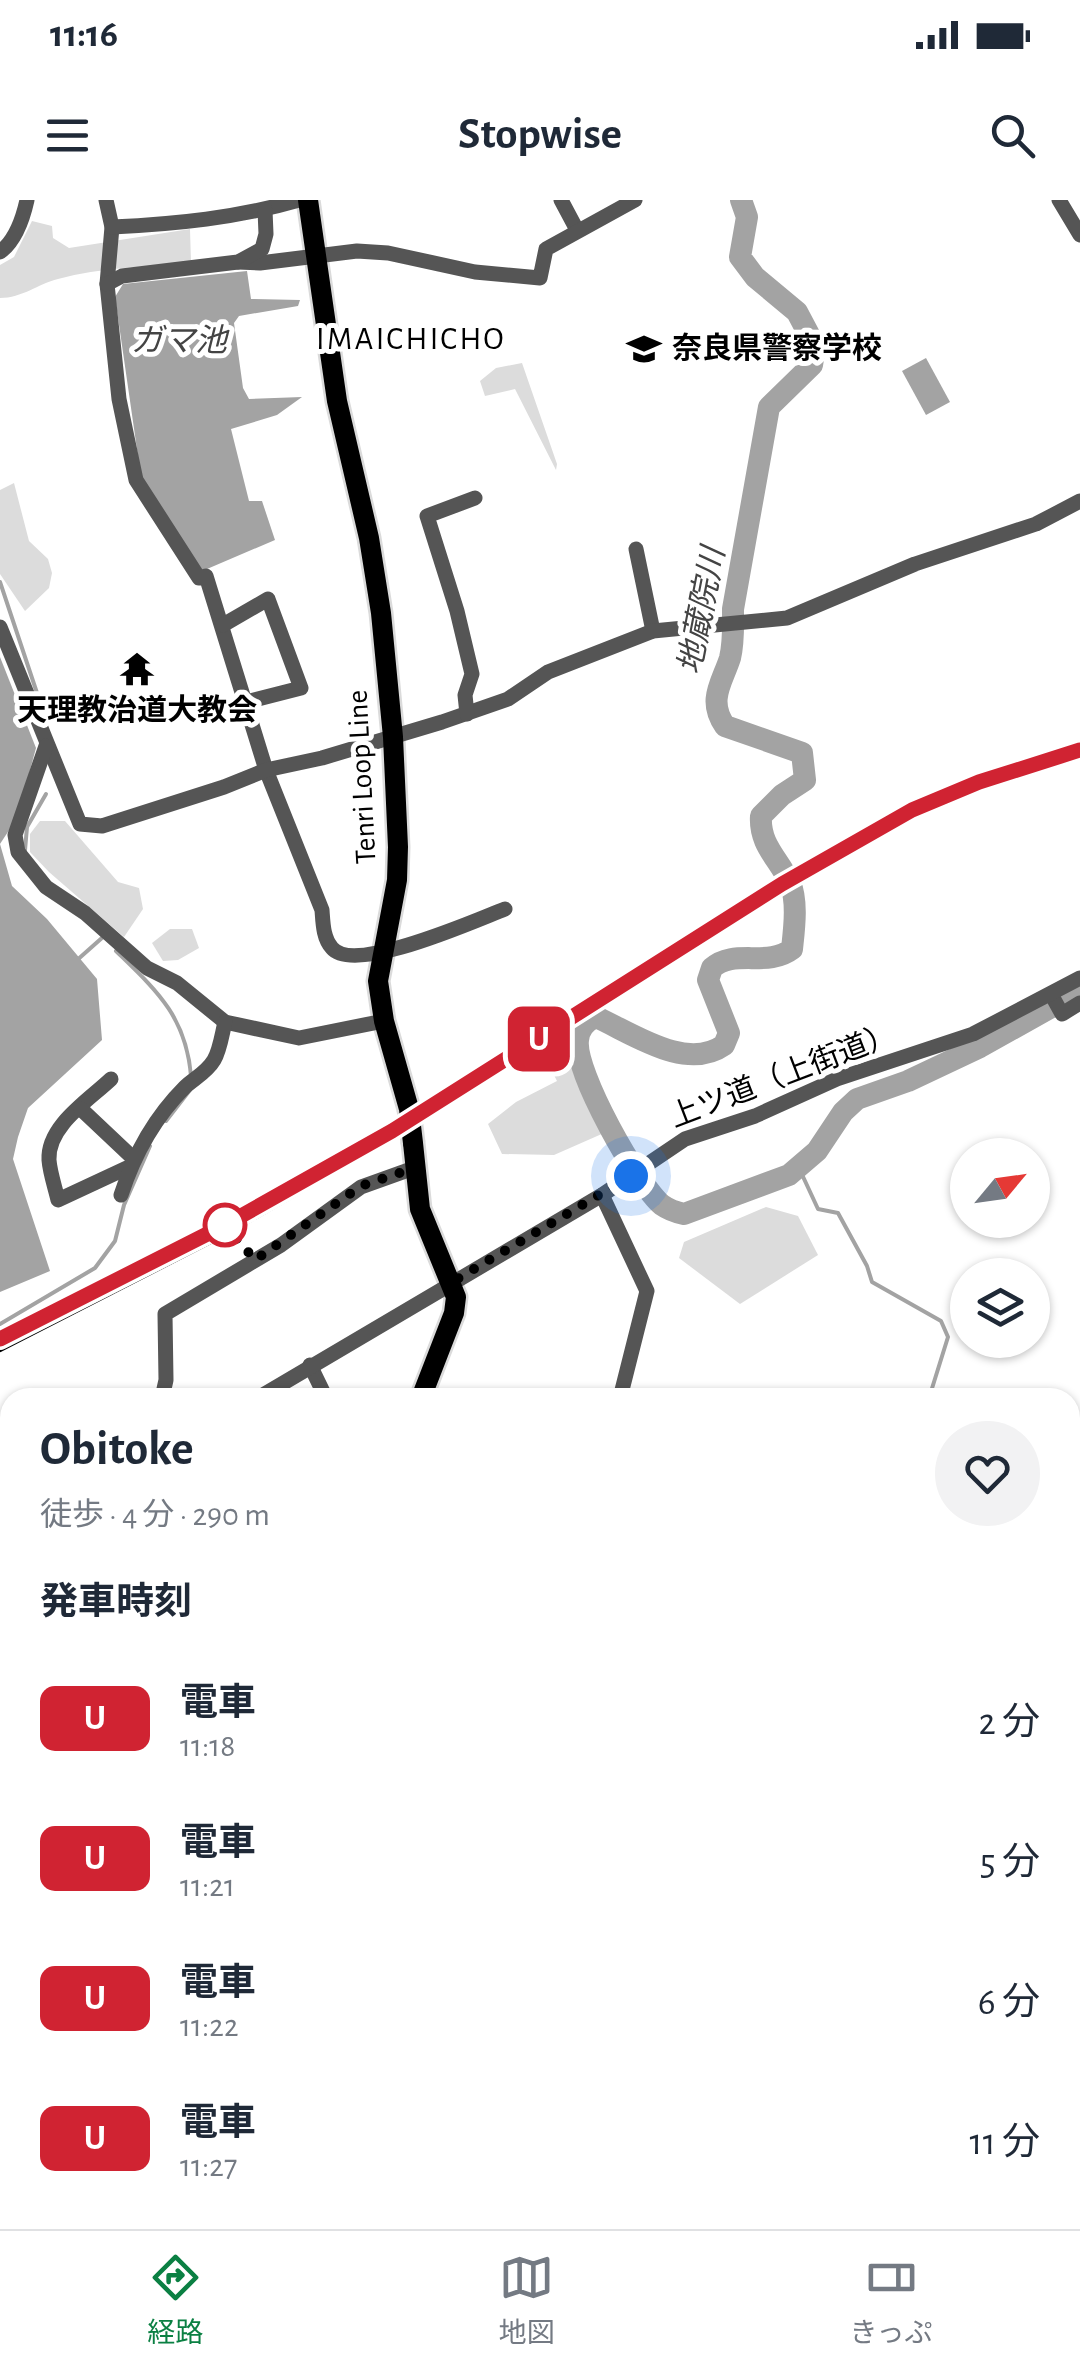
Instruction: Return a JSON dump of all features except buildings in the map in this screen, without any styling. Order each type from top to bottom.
[{"type":"main road","name":"Tenri Loop Line","points":[[308,200],[337,401],[375,575],[393,737],[397,880],[380,953],[378,981],[384,1021],[409,1109],[414,1168],[426,1228],[452,1282]]},
{"type":"main road","points":[[425,1388],[454,1313],[456,1297],[452,1282]]},
{"type":"street","points":[[0,252],[21,221],[27,200]]},
{"type":"street","points":[[106,200],[112,226],[108,284],[120,400],[136,480],[199,578],[206,576],[266,770],[322,910],[323,928],[332,950],[343,955],[380,953],[505,909]]},
{"type":"street","points":[[112,226],[176,224],[266,210],[299,200]]},
{"type":"street","points":[[561,200],[577,230]]},
{"type":"street","points":[[108,284],[122,276],[357,251],[388,253],[475,272],[540,278],[546,249],[630,201]]},
{"type":"street","points":[[1070,202],[1080,235]]},
{"type":"street","points":[[238,262],[262,250],[266,210]]},
{"type":"street","points":[[467,714],[466,695],[472,674],[427,516],[475,498]]},
{"type":"street","points":[[0,627],[80,824],[102,826],[266,770],[467,714],[508,699],[548,672],[654,631],[745,624],[805,612],[915,564],[1036,524],[1080,501]]},
{"type":"street","points":[[636,549],[654,631]]},
{"type":"street","points":[[222,625],[268,599],[301,688],[246,702]]},
{"type":"street","points":[[46,746],[16,835],[18,852],[46,887],[84,912],[147,968],[178,983],[225,1022],[299,1038],[384,1021]]},
{"type":"street","name":"上ツ道（上街道）","points":[[274,1388],[602,1195],[685,1139],[754,1116],[836,1079],[973,1034],[1055,1001],[1080,978]]},
{"type":"street","points":[[1055,1001],[1062,1014],[1080,1004]]},
{"type":"street","points":[[121,1195],[148,1134],[215,1059],[225,1022]]},
{"type":"street","points":[[111,1079],[53,1138],[48,1158],[58,1200],[132,1163]]},
{"type":"street","points":[[81,1109],[132,1163]]},
{"type":"street","points":[[164,1388],[165,1314],[280,1245],[361,1186],[414,1168]]},
{"type":"street","points":[[602,1195],[647,1291],[623,1388]]},
{"type":"street","points":[[310,1365],[321,1388]]},
{"type":"shaded area","points":[[32,221],[52,226],[53,238],[69,248],[190,229],[191,263],[91,272],[0,298],[0,265],[14,257]]},
{"type":"shaded area","points":[[522,363],[556,470],[515,389],[485,396],[480,381],[496,368]]},
{"type":"shaded area","points":[[14,483],[29,541],[48,559],[52,573],[49,588],[25,611],[0,574],[0,490]]},
{"type":"shaded area","points":[[40,821],[65,821],[118,882],[139,888],[143,909],[124,937],[30,852],[30,834]]},
{"type":"shaded area","points":[[170,929],[192,929],[199,948],[178,960],[163,961],[152,943]]},
{"type":"shaded area","points":[[570,1046],[574,1075],[604,1133],[554,1155],[502,1154],[488,1124],[516,1102],[557,1081],[552,1071],[540,1063]]},
{"type":"shaded area","points":[[766,1207],[798,1216],[818,1255],[740,1304],[679,1258],[684,1242]]},
{"type":"water","name":"ガマ池","points":[[247,271],[251,299],[300,300],[298,306],[239,316],[234,323],[243,388],[249,399],[302,397],[277,415],[231,429],[249,501],[262,501],[275,540],[200,572],[141,477],[115,297],[123,284]]},
{"type":"water","points":[[926,358],[950,402],[926,415],[902,371]]},
{"type":"water","points":[[0,657],[36,748],[17,818],[0,844]]},
{"type":"water","points":[[0,844],[12,886],[47,919],[97,979],[102,1040],[28,1108],[13,1159],[50,1271],[0,1292]]},
{"type":"waterway","name":"地蔵院川","points":[[741,200],[747,217],[740,257],[755,277],[797,312],[815,346],[812,365],[769,407],[733,609],[730,658],[717,700],[725,726],[802,753],[805,780],[761,816],[766,844],[786,874],[794,898],[792,949],[772,957],[730,959],[712,968],[708,980],[729,1033],[724,1045],[709,1052],[676,1052],[596,1017],[589,1021],[581,1029],[579,1055],[596,1101],[651,1193],[665,1207],[684,1214],[789,1175],[817,1151],[843,1112],[857,1099],[908,1081],[980,1047],[1080,991]]},
{"type":"waterway","points":[[0,582],[47,723]]},
{"type":"waterway","points":[[25,850],[27,827],[46,794]]},
{"type":"waterway","points":[[76,961],[103,937]]},
{"type":"waterway","points":[[116,951],[156,992],[176,1020],[191,1076]]},
{"type":"waterway","points":[[166,1121],[190,1090]]},
{"type":"waterway","points":[[0,1324],[95,1268],[115,1241],[124,1205],[150,1146]]},
{"type":"waterway","points":[[799,1168],[818,1209],[838,1213],[872,1282],[941,1321],[948,1337],[932,1388]]},
{"type":"railway","points":[[0,1348],[228,1231],[312,1183],[782,884],[912,810],[979,782],[1080,750]]},
{"type":"train","name":"U","points":[[0,1339],[225,1225],[420,1115],[782,884],[912,810],[979,782],[1080,750]]},
{"type":"place","name":"奈良県警察学校","points":[[644,349]]},
{"type":"place","name":"天理教治道大教会","points":[[137,669]]},
{"type":"district","name":"IMAICHICHO","points":[[411,339]]},
{"type":"route","points":[[225,1225],[255,1260],[361,1186],[414,1168],[426,1228],[452,1282],[631,1176]]}]
